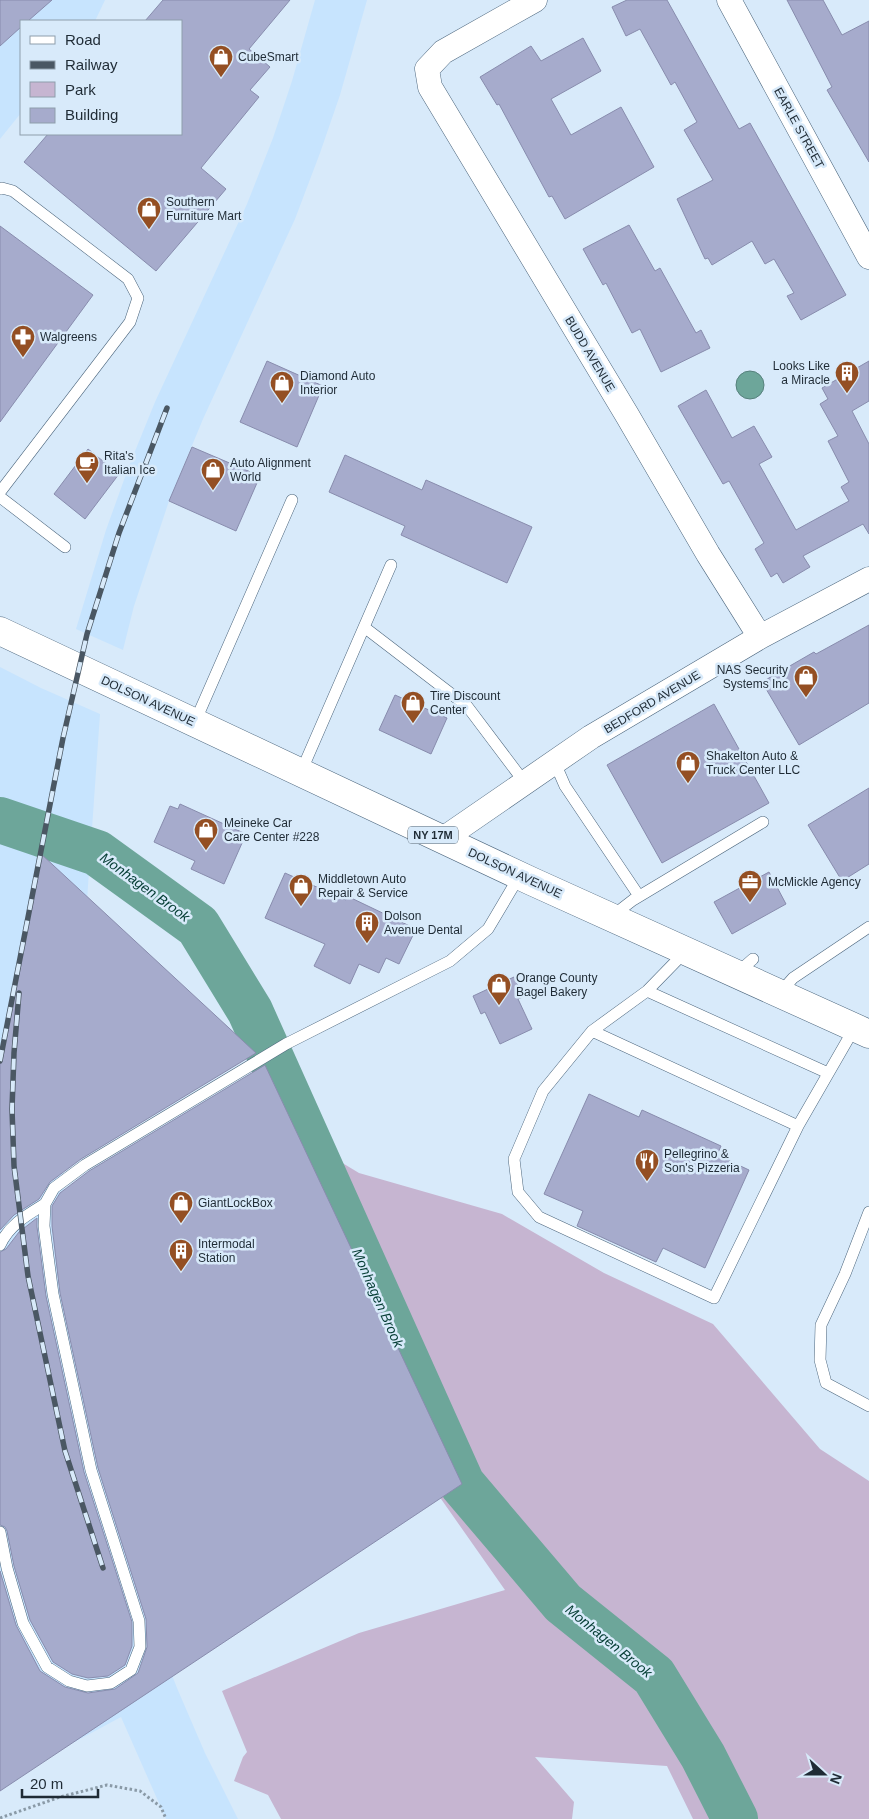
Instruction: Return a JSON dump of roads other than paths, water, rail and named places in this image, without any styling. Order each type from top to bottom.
[{"type":"main road","name":"DOLSON AVENUE","points":[[0,631],[611,917],[686,950],[745,966],[780,993],[862,1031]]},
{"type":"street","name":"BUDD AVENUE","points":[[534,0],[443,52],[427,69],[430,87],[708,554],[760,637]]},
{"type":"street","name":"EARLE STREET","points":[[729,0],[869,257]]},
{"type":"street","name":"BEDFORD AVENUE","points":[[443,839],[591,738],[760,637],[869,579]]},
{"type":"lane","points":[[0,189],[13,191],[128,279],[138,298],[130,322],[0,492]]},
{"type":"lane","points":[[0,497],[65,547]]},
{"type":"lane","points":[[195,722],[292,500]]},
{"type":"lane","points":[[301,772],[391,565]]},
{"type":"lane","points":[[364,627],[467,706],[525,783]]},
{"type":"lane","points":[[555,762],[565,786],[639,896]]},
{"type":"lane","points":[[611,917],[639,896],[763,822]]},
{"type":"lane","points":[[0,1532],[7,1568],[23,1623],[47,1667],[69,1681],[87,1686],[112,1683],[131,1670],[140,1647],[139,1621],[91,1470],[53,1294],[44,1226],[45,1204],[54,1188],[85,1165],[262,1058],[450,961],[488,929],[520,875]]},
{"type":"lane","points":[[780,993],[793,978],[869,927]]},
{"type":"lane","points":[[686,950],[647,991],[592,1032],[543,1091],[514,1159],[518,1192],[539,1217],[714,1298],[798,1126],[828,1073],[862,1031]]},
{"type":"lane","points":[[647,991],[828,1073]]},
{"type":"lane","points":[[592,1032],[798,1126]]},
{"type":"lane","points":[[0,1245],[20,1219],[45,1204]]},
{"type":"lane","points":[[869,1212],[845,1274],[822,1325],[820,1360],[826,1383],[869,1406]]},
{"type":"waterway","name":"Monhagen Brook","points":[[0,820],[97,853],[198,926],[250,1011],[462,1484],[563,1603],[654,1676],[703,1756],[735,1819]]},
{"type":"railway","points":[[0,1061],[63,738],[87,634],[119,533],[167,408]]},
{"type":"railway","points":[[19,993],[12,1109],[14,1166],[28,1276],[65,1451],[103,1568]]},
{"type":"place","name":"CubeSmart","points":[[221,78]]},
{"type":"place","name":"Southern Furniture Mart","points":[[149,230]]},
{"type":"place","name":"Walgreens","points":[[23,358]]},
{"type":"place","name":"Looks Like a Miracle","points":[[847,394]]},
{"type":"place","name":"Diamond Auto Interior","points":[[282,404]]},
{"type":"place","name":"Rita's Italian Ice","points":[[87,484]]},
{"type":"place","name":"Auto Alignment World","points":[[213,491]]},
{"type":"place","name":"NAS Security Systems Inc","points":[[806,698]]},
{"type":"place","name":"Tire Discount Center","points":[[413,724]]},
{"type":"place","name":"Shakelton Auto & Truck Center LLC","points":[[688,784]]},
{"type":"place","name":"Meineke Car Care Center #228","points":[[206,851]]},
{"type":"place","name":"McMickle Agency","points":[[750,903]]},
{"type":"place","name":"Middletown Auto Repair & Service","points":[[301,907]]},
{"type":"place","name":"Dolson Avenue Dental","points":[[367,944]]},
{"type":"place","name":"Orange County Bagel Bakery","points":[[499,1006]]},
{"type":"place","name":"Pellegrino & Son's Pizzeria","points":[[647,1182]]},
{"type":"place","name":"GiantLockBox","points":[[181,1224]]},
{"type":"place","name":"Intermodal Station","points":[[181,1272]]}]
